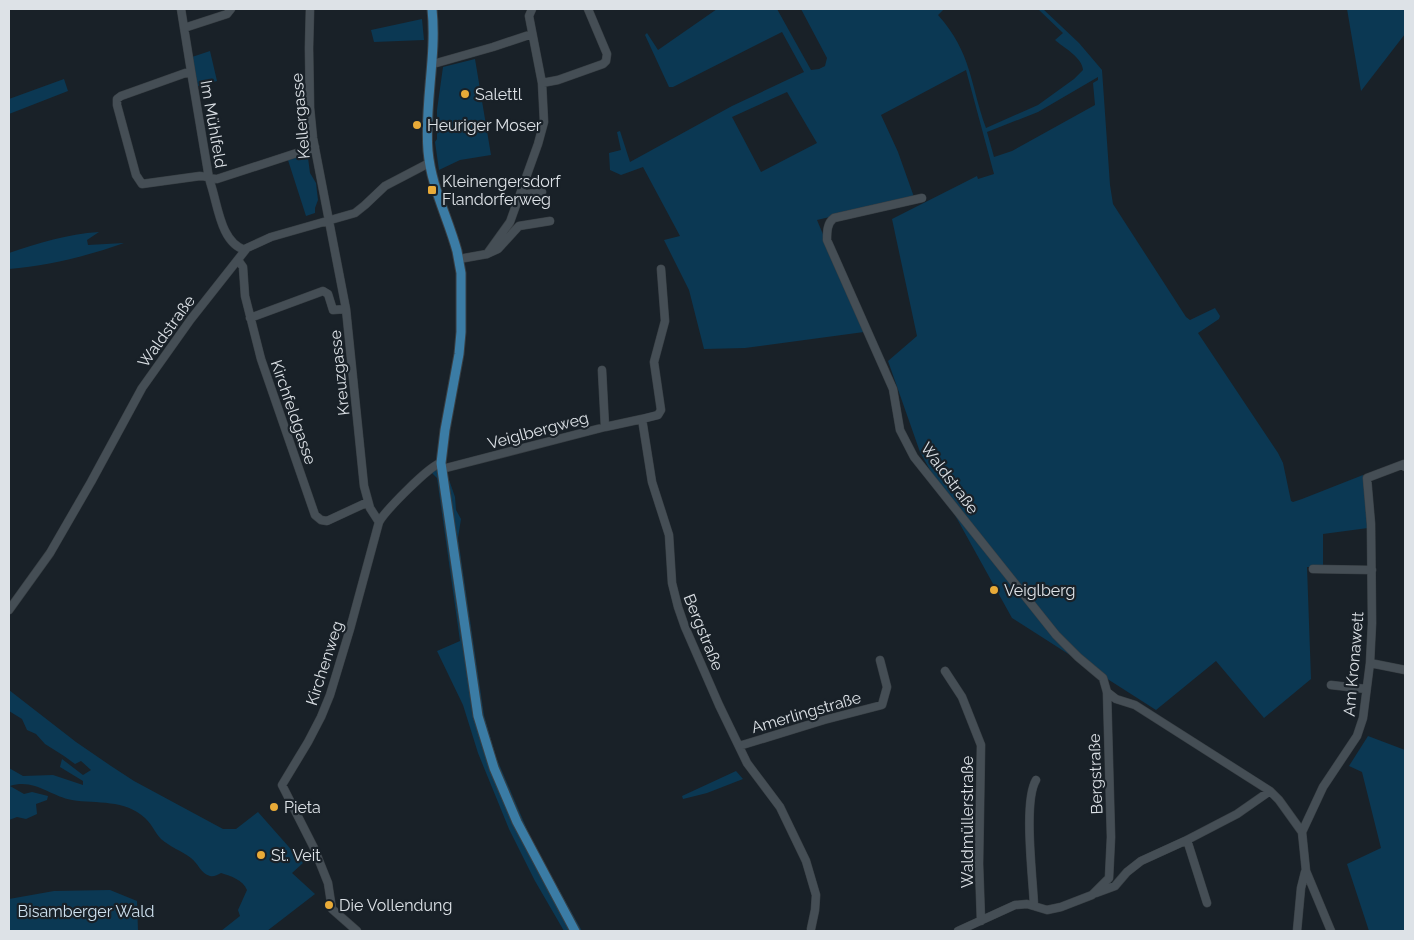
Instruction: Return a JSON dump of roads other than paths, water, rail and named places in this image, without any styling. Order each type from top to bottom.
[{"type":"main road","points":[[432,9],[434,30],[433,64],[427,122],[429,163],[459,259],[462,291],[460,339],[444,435],[442,466],[478,716],[485,743],[517,822],[575,931]]},
{"type":"street","points":[[181,9],[191,71]]},
{"type":"street","points":[[184,28],[228,14],[231,9]]},
{"type":"street","name":"Kellergasse","points":[[310,9],[308,48],[310,108],[315,147],[329,220]]},
{"type":"street","points":[[542,83],[558,80],[603,64],[606,61],[607,54],[588,9]]},
{"type":"street","points":[[487,254],[506,229],[539,141],[544,117],[542,83],[532,34],[530,10]]},
{"type":"street","points":[[433,64],[493,48],[532,34]]},
{"type":"street","name":"Im Mühlfeld","points":[[209,178],[191,71],[121,96],[118,99],[117,105],[136,174],[141,183],[147,184],[200,176],[209,178],[215,179],[225,177],[315,147]]},
{"type":"street","name":"Waldstraße","points":[[9,610],[50,553],[142,388],[202,305],[245,250],[267,238],[347,216],[358,211],[385,186],[429,163]]},
{"type":"street","points":[[209,178],[224,227],[234,245],[245,250]]},
{"type":"street","points":[[520,195],[542,192]]},
{"type":"street","name":"Waldstraße","points":[[922,198],[834,218],[828,226],[827,240],[893,389],[900,430],[914,457],[1056,635],[1103,678],[1107,692]]},
{"type":"street","name":"Kreuzgasse","points":[[329,220],[346,309],[363,473],[368,502],[379,522]]},
{"type":"street","points":[[459,259],[487,254],[498,249],[519,226],[550,221]]},
{"type":"street","name":"Kirchfeldgasse","points":[[238,260],[242,267],[244,292],[261,359],[316,515],[321,520],[327,521],[368,502]]},
{"type":"street","points":[[642,419],[658,415],[661,410],[654,364],[665,321],[661,269]]},
{"type":"street","points":[[250,318],[323,290],[328,294],[333,310],[346,309]]},
{"type":"street","points":[[602,370],[605,427]]},
{"type":"street","name":"Bergstraße","points":[[642,419],[652,482],[669,535],[672,583],[678,607],[685,627],[751,771],[783,812],[806,860],[816,895],[815,930]]},
{"type":"street","name":"Veiglbergweg","points":[[442,466],[642,419]]},
{"type":"street","name":"Am Kronawett","points":[[1302,832],[1326,781],[1357,736],[1363,718],[1370,663],[1372,623],[1372,570],[1367,478],[1404,465]]},
{"type":"street","name":"Kirchenweg","points":[[356,931],[332,909],[328,883],[314,848],[282,785],[308,742],[330,695],[379,522],[389,509],[432,467],[442,466]]},
{"type":"street","points":[[1313,569],[1372,570]]},
{"type":"street","name":"Amerlingstraße","points":[[739,746],[824,720],[882,705],[887,687],[880,660]]},
{"type":"street","points":[[1370,663],[1405,670]]},
{"type":"street","name":"Waldmüllerstraße","points":[[945,671],[962,697],[981,745],[979,864],[981,922]]},
{"type":"street","points":[[1331,685],[1366,689]]},
{"type":"street","points":[[1107,692],[1116,700],[1135,705],[1270,791],[1279,800],[1302,832],[1306,871],[1331,931]]},
{"type":"street","name":"Bergstraße","points":[[958,931],[1015,905],[1027,904],[1047,910],[1054,909],[1092,895],[1106,882],[1110,874],[1111,837],[1107,692]]},
{"type":"street","points":[[1034,906],[1029,806],[1032,787],[1036,780]]},
{"type":"street","points":[[1092,895],[1115,886],[1140,861],[1187,840],[1237,814],[1270,791]]},
{"type":"street","points":[[1187,840],[1207,903]]},
{"type":"street","points":[[1297,931],[1301,888],[1306,871]]},
{"type":"street","points":[[802,931],[815,930]]},
{"type":"place","name":"Salettl","points":[[465,94]]},
{"type":"place","name":"Heuriger Moser","points":[[417,125]]},
{"type":"place","name":"Kleinengersdorf Flandorferweg","points":[[432,190]]},
{"type":"place","name":"Veiglberg","points":[[994,590]]},
{"type":"place","name":"Pieta","points":[[274,807]]},
{"type":"place","name":"St. Veit","points":[[261,855]]},
{"type":"place","name":"Die Vollendung","points":[[329,905]]},
{"type":"park label","name":"Bisamberger Wald","points":[[86,911]]}]
